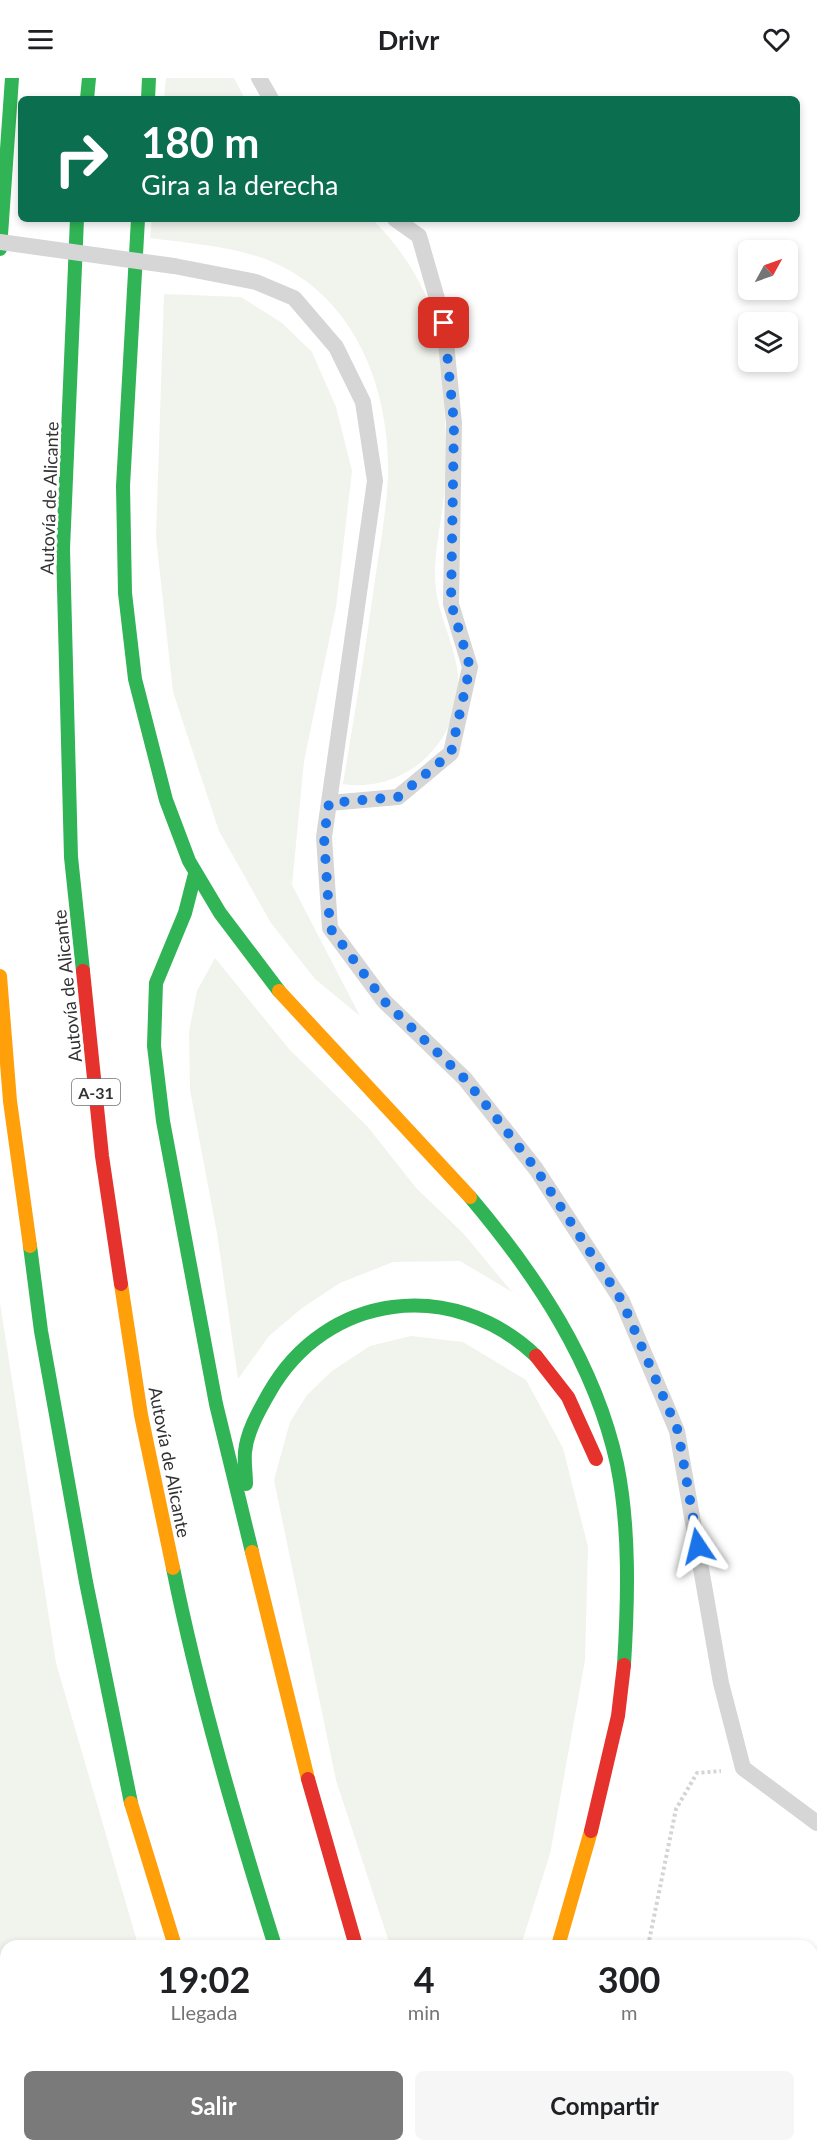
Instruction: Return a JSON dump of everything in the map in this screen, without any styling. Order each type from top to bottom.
[{"type":"highway","points":[[0,249],[12,78]]},
{"type":"highway","points":[[87,96],[89,78]]},
{"type":"highway","points":[[148,96],[149,78]]},
{"type":"highway","points":[[0,129],[9,107]]},
{"type":"highway","name":"Autovía de Alicante","points":[[77,222],[63,549],[68,750],[71,857],[102,1156],[141,1415],[183,1619],[242,1842],[273,1940]]},
{"type":"highway","points":[[138,222],[125,446],[124,546],[129,644],[142,717],[170,814],[195,874],[247,953],[303,1022],[499,1228],[537,1283],[568,1335],[599,1407],[616,1461],[624,1515],[626,1644],[619,1712],[598,1803],[560,1940]]},
{"type":"highway","points":[[195,874],[185,914],[156,983],[154,1046],[175,1195],[216,1404],[296,1736],[354,1940]]},
{"type":"highway","points":[[0,976],[10,1101],[41,1331],[124,1782],[173,1940]]},
{"type":"highway","points":[[248,1531],[245,1450],[260,1408],[284,1367],[321,1333],[377,1310],[430,1305],[484,1319],[522,1341],[565,1392],[590,1440],[599,1470]]},
{"type":"highway","points":[[610,1512],[625,1577]]},
{"type":"lane","points":[[259,78],[269,96]]},
{"type":"lane","points":[[329,803],[398,797],[451,753],[470,667],[451,603],[454,423],[444,323],[419,236],[399,222]]},
{"type":"lane","points":[[0,242],[174,266],[256,282],[294,298],[336,347],[363,402],[375,481],[324,837],[330,928],[384,1001],[465,1079],[536,1169],[622,1301],[678,1431],[722,1683],[743,1768],[817,1823]]},
{"type":"path","points":[[649,1940],[676,1809],[698,1773],[743,1768]]},
{"type":"shaded area","points":[[166,78],[234,78],[243,96],[164,96]]},
{"type":"shaded area","points":[[152,222],[375,222],[391,239],[422,287],[437,331],[445,431],[445,480],[435,563],[436,589],[458,676],[457,699],[451,721],[440,741],[426,758],[408,771],[388,780],[366,785],[343,784],[383,531],[388,474],[383,412],[364,353],[348,326],[329,302],[306,281],[279,265],[248,254],[216,247],[150,238]]},
{"type":"shaded area","points":[[164,294],[241,297],[282,323],[312,352],[336,407],[352,471],[336,607],[304,761],[292,885],[360,1016],[315,979],[271,923],[219,831],[173,692],[156,537]]},
{"type":"shaded area","points":[[215,958],[289,1049],[367,1126],[417,1189],[463,1233],[512,1292],[460,1261],[393,1262],[340,1283],[302,1308],[269,1336],[238,1379],[217,1233],[190,1090],[189,1032],[197,991]]},
{"type":"shaded area","points":[[0,1303],[56,1663],[137,1940],[0,1940]]},
{"type":"shaded area","points":[[411,1336],[463,1342],[526,1380],[563,1448],[588,1547],[585,1660],[550,1854],[523,1940],[388,1940],[336,1780],[274,1480],[290,1422],[307,1395],[332,1371],[370,1346]]},
{"type":"traffic: fast","points":[[0,249],[12,78]]},
{"type":"traffic: fast","points":[[87,96],[89,78]]},
{"type":"traffic: fast","points":[[148,96],[149,78]]},
{"type":"traffic: fast","points":[[77,222],[63,549],[71,857],[83,971]]},
{"type":"traffic: fast","points":[[138,222],[123,486],[125,593],[135,679],[166,800],[189,861],[220,913],[279,991]]},
{"type":"traffic: fast","points":[[195,874],[185,913],[156,983],[154,1046],[163,1121],[216,1404],[252,1552]]},
{"type":"traffic: fast","points":[[470,1197],[518,1257],[560,1322],[594,1391],[607,1427],[617,1464],[626,1539],[627,1590],[624,1665]]},
{"type":"traffic: fast","points":[[30,1246],[41,1331],[86,1582],[131,1803]]},
{"type":"traffic: fast","points":[[246,1484],[245,1452],[248,1436],[269,1393],[293,1359],[323,1334],[357,1316],[393,1307],[430,1306],[467,1314],[503,1331],[536,1356]]},
{"type":"traffic: fast","points":[[173,1568],[194,1664],[219,1758],[273,1940]]},
{"type":"traffic: slow","points":[[0,976],[10,1101],[30,1246]]},
{"type":"traffic: slow","points":[[279,991],[470,1197]]},
{"type":"traffic: slow","points":[[121,1284],[141,1415],[173,1568]]},
{"type":"traffic: slow","points":[[252,1552],[308,1779]]},
{"type":"traffic: slow","points":[[131,1803],[173,1940]]},
{"type":"traffic: slow","points":[[560,1940],[591,1831]]},
{"type":"traffic: jam","points":[[83,971],[102,1156],[121,1284]]},
{"type":"traffic: jam","points":[[536,1356],[568,1397],[596,1459]]},
{"type":"traffic: jam","points":[[591,1831],[618,1716],[624,1665]]},
{"type":"traffic: jam","points":[[308,1779],[354,1940]]},
{"type":"route","points":[[444,323],[454,423],[451,603],[470,667],[451,753],[398,797],[329,803],[324,837],[330,928],[384,1001],[465,1079],[494,1115],[536,1169],[622,1301],[678,1431],[698,1546]]}]
